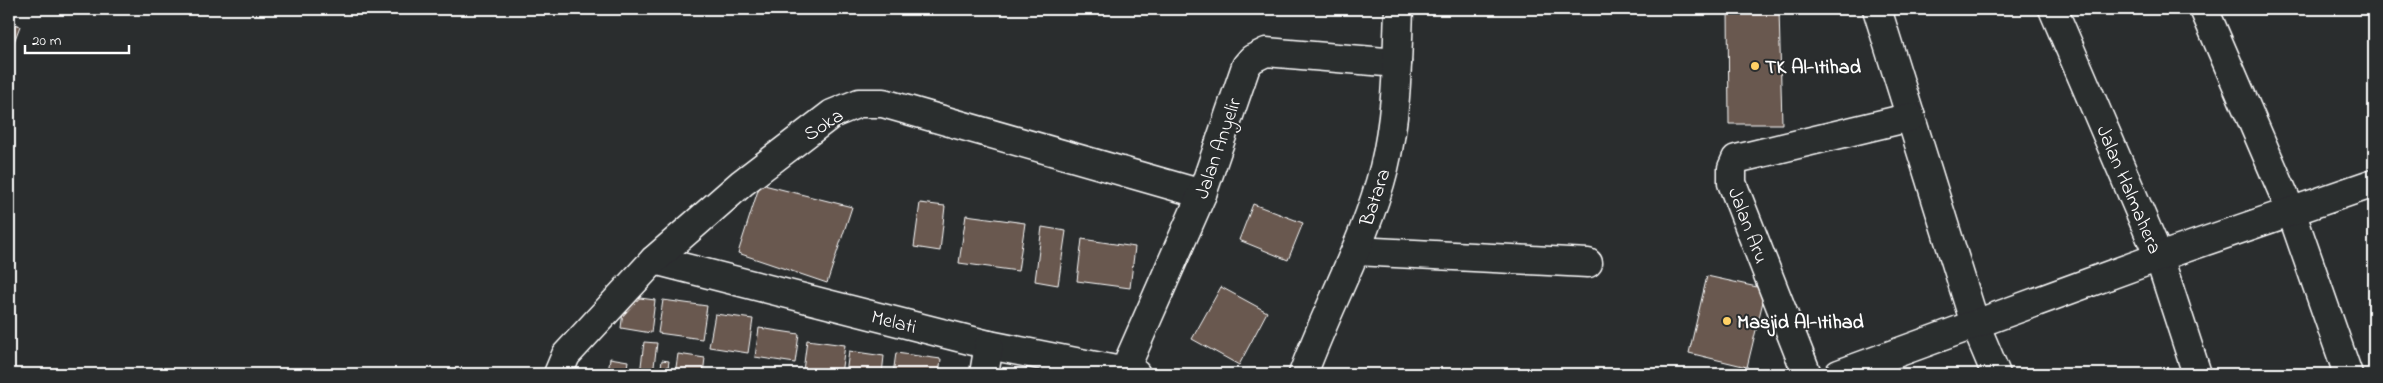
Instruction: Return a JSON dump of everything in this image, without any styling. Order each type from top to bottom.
[{"type":"street","name":"Batara","points":[[1304,374],[1318,334],[1356,251],[1384,169],[1395,114],[1399,9]]},
{"type":"street","points":[[1877,9],[1975,324],[1996,374]]},
{"type":"street","name":"Jalan Halmahera","points":[[2053,9],[2159,256],[2197,374]]},
{"type":"street","points":[[2204,9],[2291,211],[2348,374]]},
{"type":"street","name":"Jalan Anyelir","points":[[1127,373],[1202,194],[1246,66],[1252,58],[1266,52],[1397,63]]},
{"type":"street","name":"Soka","points":[[558,374],[566,355],[654,260],[749,177],[832,114],[859,103],[883,104],[1202,194]]},
{"type":"street","name":"Jalan Aru","points":[[1807,374],[1732,183],[1732,168],[1736,159],[1911,117]]},
{"type":"street","points":[[1839,374],[2159,256],[2374,183]]},
{"type":"street","points":[[1356,251],[1588,264]]},
{"type":"street","name":"Melati","points":[[654,260],[989,345],[1127,373]]},
{"type":"street","points":[[984,374],[989,345]]},
{"type":"building","name":"TK Al-Itihad","points":[[1728,9],[1779,9],[1782,124],[1729,124]]},
{"type":"building","points":[[9,22],[20,26],[9,55]]},
{"type":"building","points":[[760,184],[852,207],[827,283],[738,253]]},
{"type":"building","points":[[920,203],[945,206],[940,251],[914,247]]},
{"type":"building","points":[[1253,204],[1303,223],[1288,260],[1239,240]]},
{"type":"building","points":[[966,215],[1025,223],[1018,271],[959,263]]},
{"type":"building","points":[[1042,227],[1066,231],[1058,285],[1035,281]]},
{"type":"building","points":[[1082,239],[1135,247],[1130,288],[1077,281]]},
{"type":"building","name":"Masjid Al-Itihad","points":[[1707,276],[1766,289],[1747,367],[1689,353]]},
{"type":"building","points":[[1221,287],[1267,312],[1239,365],[1192,339]]},
{"type":"building","points":[[625,296],[655,300],[651,333],[621,328]]},
{"type":"building","points":[[663,300],[707,306],[702,339],[658,333]]},
{"type":"building","points":[[715,314],[753,319],[748,353],[709,347]]},
{"type":"building","points":[[759,328],[799,334],[795,363],[755,357]]},
{"type":"building","points":[[807,340],[845,345],[841,374],[803,371]]},
{"type":"building","points":[[644,342],[657,343],[653,374],[640,374]]},
{"type":"building","points":[[849,351],[884,356],[882,374],[846,374]]},
{"type":"building","points":[[896,353],[941,359],[939,374],[893,374]]},
{"type":"building","points":[[678,354],[705,358],[703,374],[675,374]]},
{"type":"building","points":[[610,358],[628,361],[626,374],[608,374]]},
{"type":"building","points":[[662,360],[669,361],[667,374],[660,374]]},
{"type":"place","name":"TK Al-Itihad","points":[[1755,66]]},
{"type":"place","name":"Masjid Al-Itihad","points":[[1727,321]]}]
